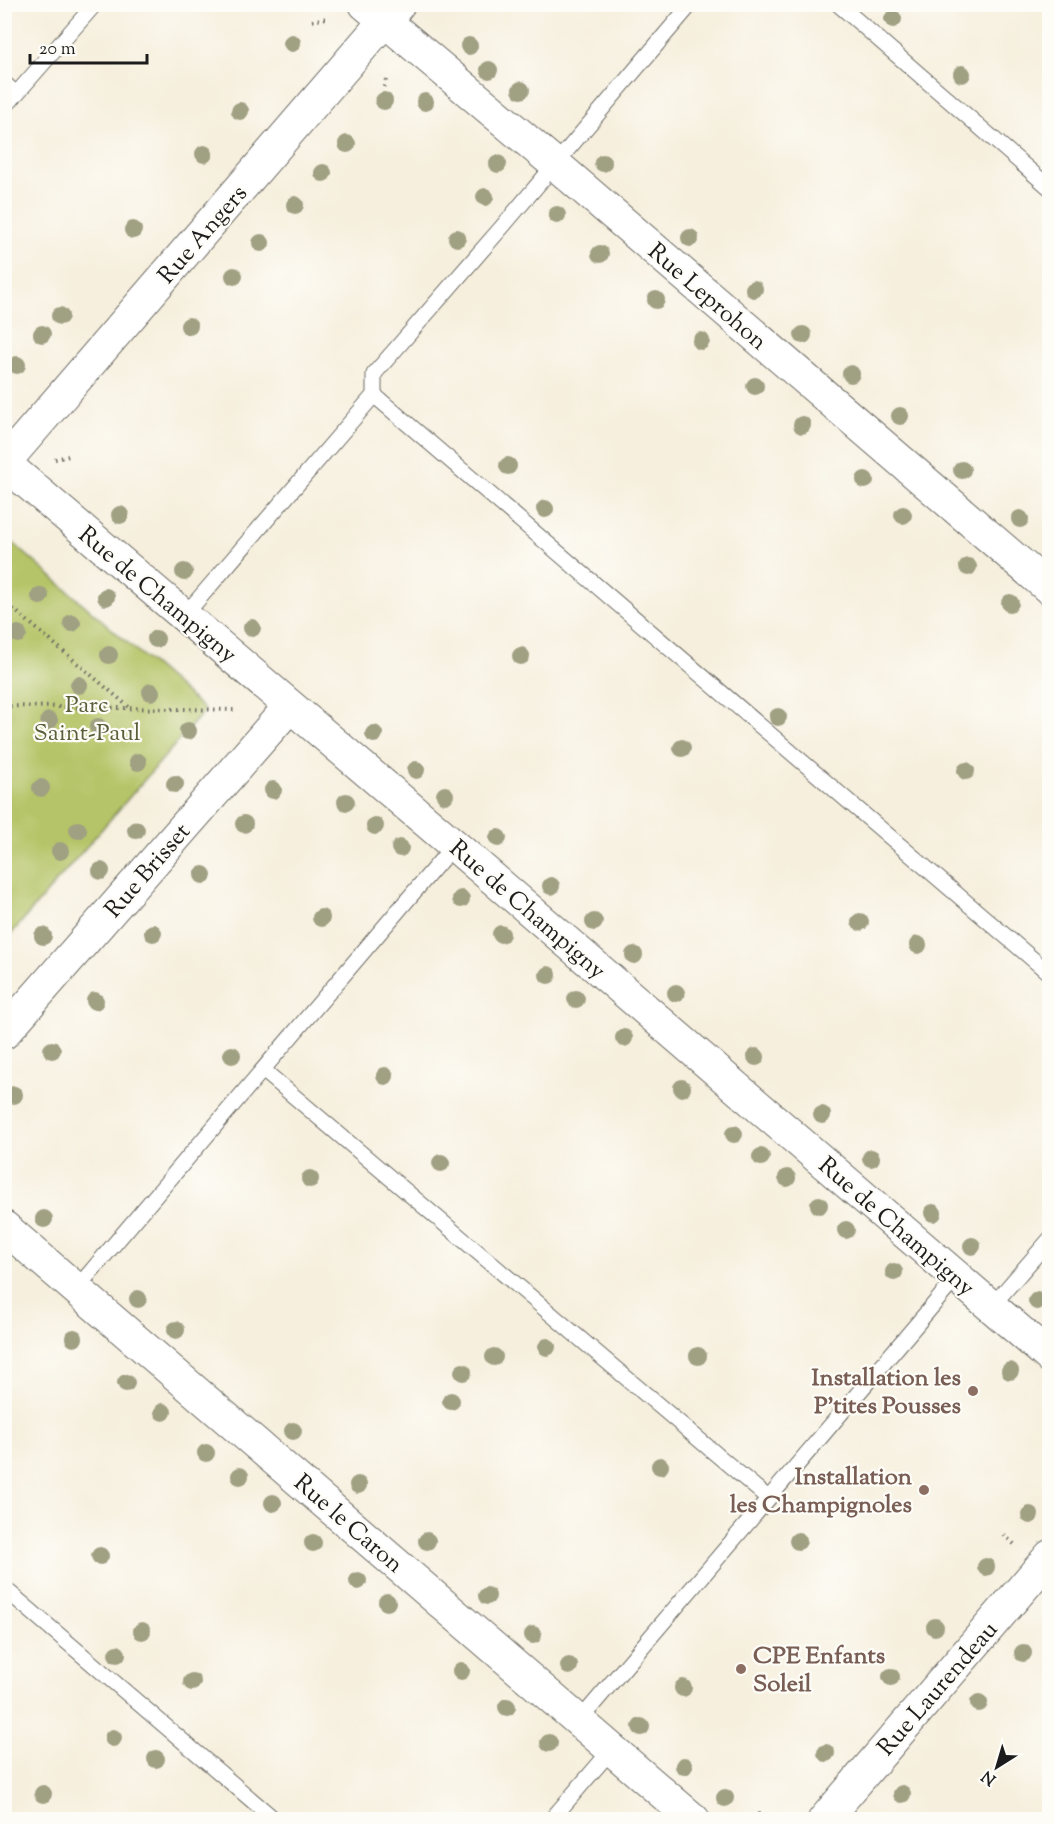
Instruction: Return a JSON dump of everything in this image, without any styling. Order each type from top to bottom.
[{"type":"street","name":"Rue Leprohon","points":[[383,10],[555,164],[1050,589]]},
{"type":"street","name":"Rue Angers","points":[[4,463],[383,10]]},
{"type":"street","name":"Rue de Champigny","points":[[4,463],[454,845],[1050,1357]]},
{"type":"street","name":"Rue Brisset","points":[[4,1034],[290,706]]},
{"type":"street","name":"Rue le Caron","points":[[4,1227],[694,1820]]},
{"type":"street","name":"Rue Laurendeau","points":[[824,1820],[1050,1556]]},
{"type":"lane","points":[[4,108],[95,4]]},
{"type":"lane","points":[[184,616],[374,395],[374,374],[691,4]]},
{"type":"lane","points":[[838,4],[1050,188]]},
{"type":"lane","points":[[4,83],[16,94]]},
{"type":"lane","points":[[374,395],[1050,974]]},
{"type":"lane","points":[[77,1288],[454,845]]},
{"type":"lane","points":[[263,1070],[768,1498]]},
{"type":"lane","points":[[991,1308],[1050,1239]]},
{"type":"lane","points":[[579,1721],[957,1277]]},
{"type":"lane","points":[[4,1588],[276,1820]]},
{"type":"lane","points":[[551,1820],[612,1749]]},
{"type":"path","points":[[438,12],[448,11]]},
{"type":"path","points":[[312,21],[327,18]]},
{"type":"path","points":[[384,87],[388,72]]},
{"type":"path","points":[[55,459],[69,456]]},
{"type":"path","points":[[4,601],[130,708]]},
{"type":"path","points":[[4,706],[240,710]]},
{"type":"path","points":[[1004,1535],[1014,1544]]},
{"type":"path","points":[[759,1812],[759,1820]]},
{"type":"green space","name":"Parc Saint-Paul","points":[[5,536],[205,710],[5,941]]},
{"type":"place","name":"Installation les P'tites Pousses","points":[[973,1391]]},
{"type":"place","name":"Installation les Champignoles","points":[[924,1490]]},
{"type":"place","name":"CPE Enfants Soleil","points":[[741,1669]]}]
